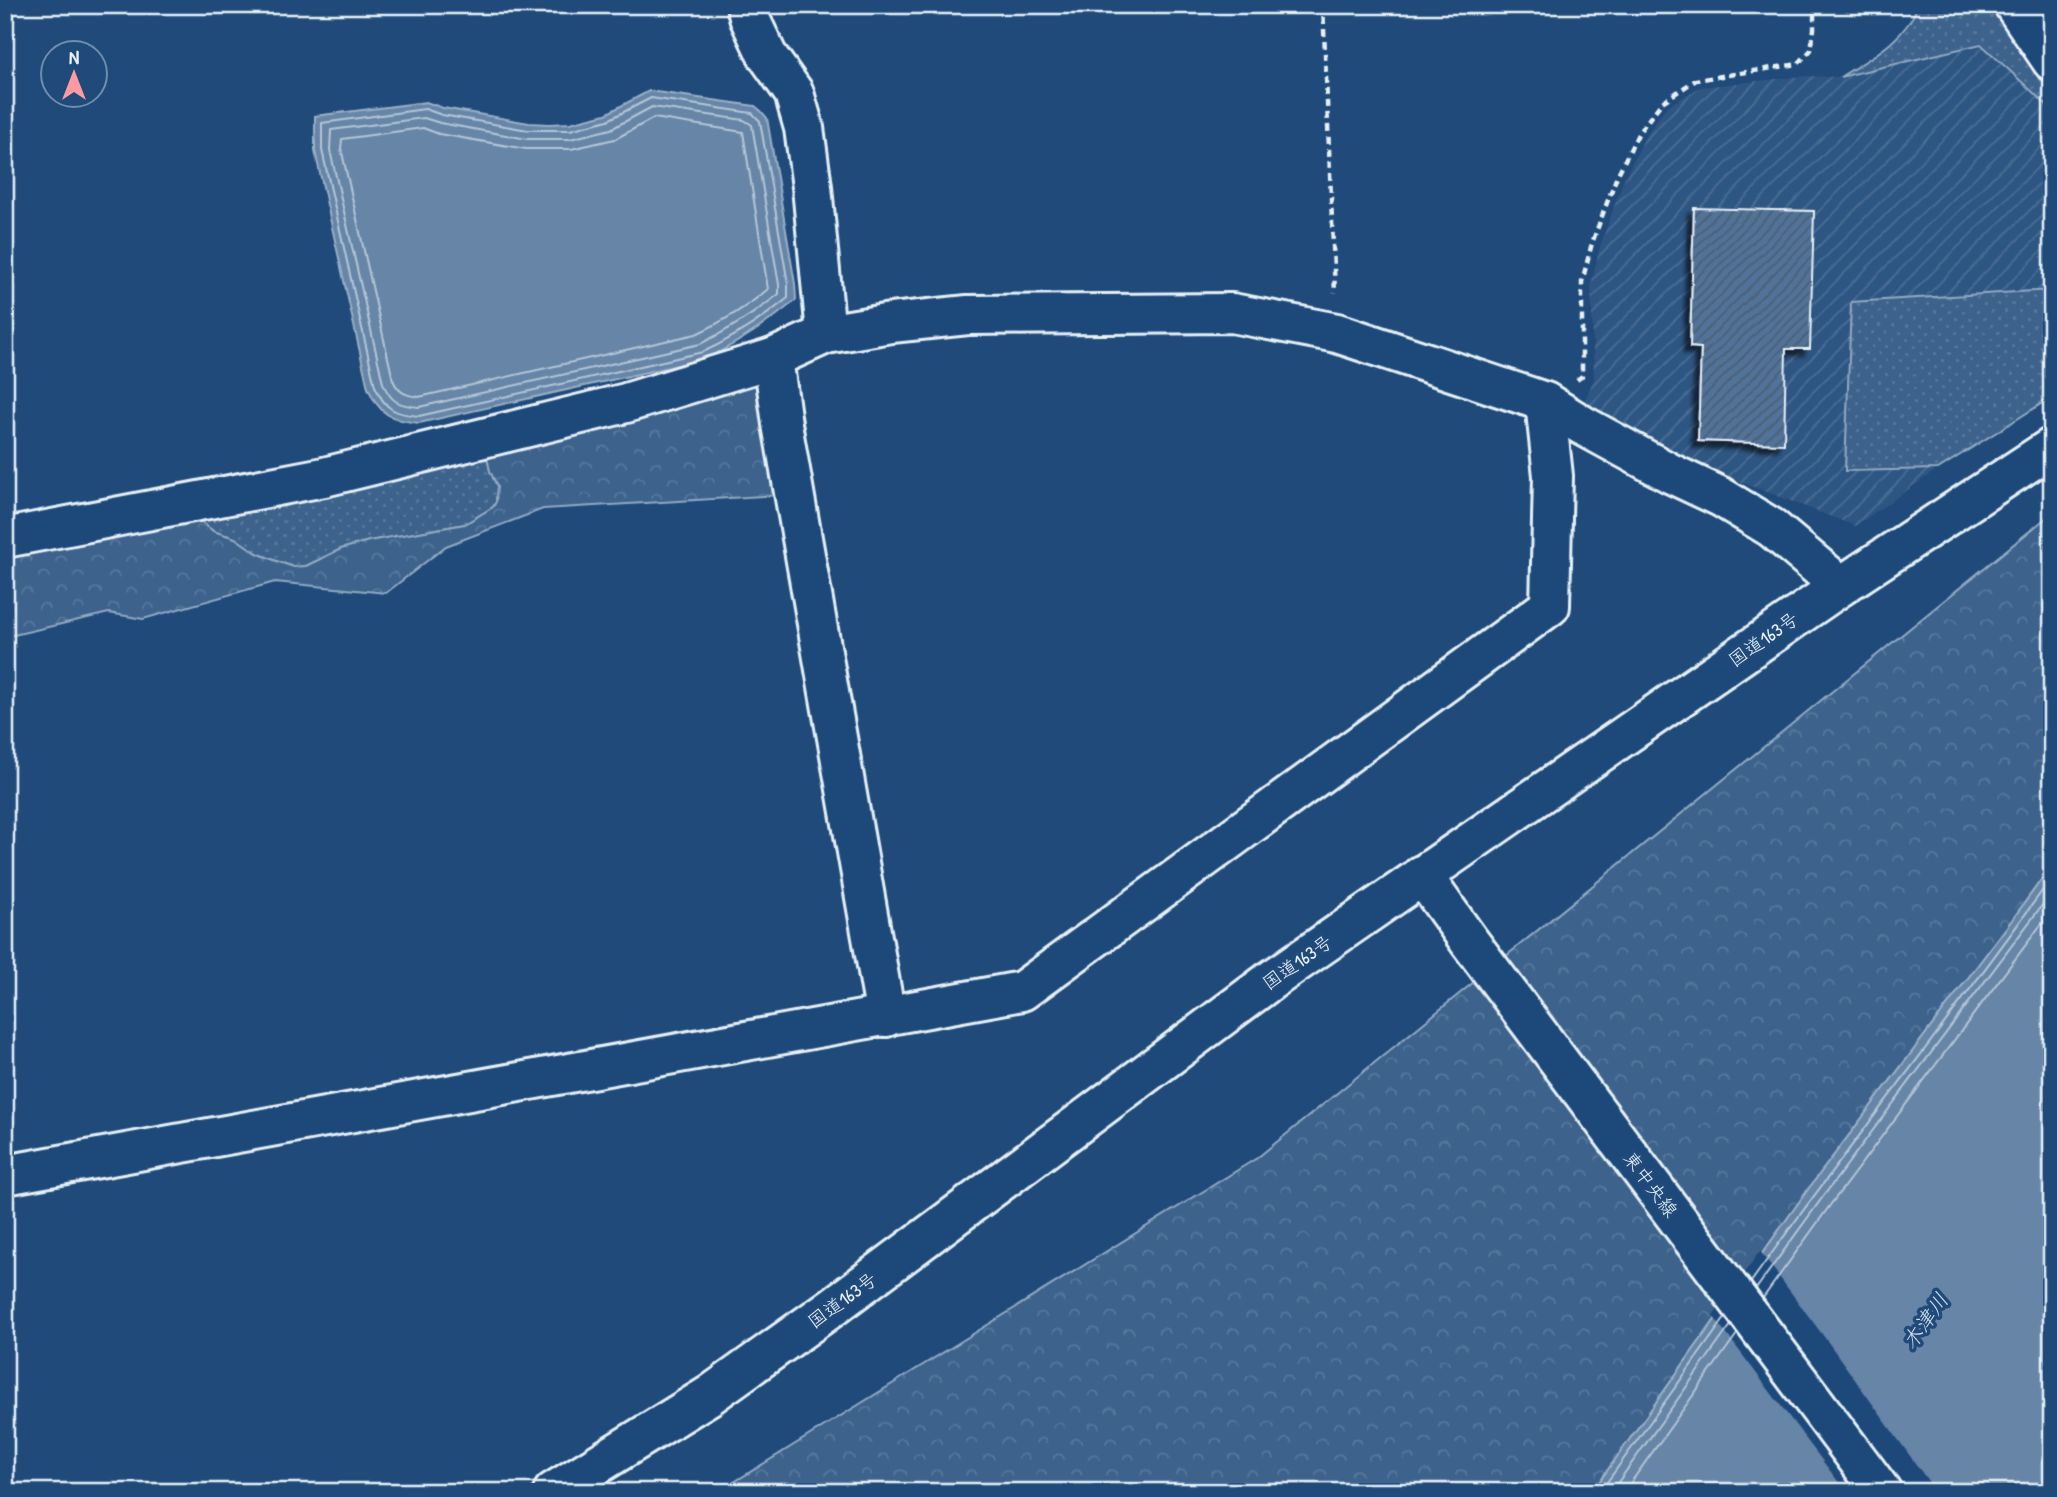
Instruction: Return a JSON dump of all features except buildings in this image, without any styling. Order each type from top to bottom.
[{"type":"main road","points":[[746,5],[767,55],[794,93],[804,128],[826,334]]},
{"type":"main road","points":[[2014,5],[2052,61]]},
{"type":"main road","points":[[5,538],[324,477],[626,403],[773,358],[826,334],[891,323],[968,315],[1232,313],[1337,333],[1545,402],[1670,473],[1721,497],[1772,528],[1841,586]]},
{"type":"main road","points":[[773,358],[886,1017]]},
{"type":"main road","points":[[5,1175],[1023,991],[1550,606],[1553,476],[1545,402]]},
{"type":"main road","name":"国道163号","points":[[553,1492],[710,1395],[845,1298],[1270,981],[1841,586],[2052,447]]},
{"type":"main road","name":"東中央線","points":[[1422,875],[1882,1492]]},
{"type":"path","points":[[1323,5],[1337,333]]},
{"type":"path","points":[[1545,402],[1582,376],[1582,282],[1592,243],[1617,176],[1639,132],[1662,102],[1696,80],[1798,64],[1811,50],[1814,5]]},
{"type":"shaded area","points":[[1981,44],[2052,110],[2052,290],[1851,302],[1845,471],[1938,469],[1855,526],[1668,454],[1583,404],[1594,379],[1591,284],[1600,246],[1624,179],[1645,137],[1666,107],[1700,87],[1804,76],[1840,77]]},
{"type":"green space","points":[[1918,5],[1993,5],[2052,94],[2052,110],[1981,44],[1840,77],[1896,39],[1905,29]]},
{"type":"green space","points":[[2052,290],[2052,397],[1938,469],[1845,471],[1851,302]]},
{"type":"green space","points":[[735,384],[755,386],[763,391],[781,495],[543,509],[446,546],[386,593],[275,582],[143,619],[109,613],[5,637],[5,548],[200,512],[203,523],[213,531],[235,538],[257,553],[279,562],[294,567],[306,566],[341,549],[369,541],[465,524],[493,507],[497,486],[486,452]]},
{"type":"green space","points":[[486,452],[497,486],[493,507],[465,524],[369,541],[341,549],[306,566],[294,567],[279,562],[257,553],[234,538],[213,531],[203,524],[200,512]]},
{"type":"green space","points":[[2052,513],[2052,865],[1809,1188],[1592,1492],[718,1492],[1257,1158]]},
{"type":"water","points":[[649,91],[755,106],[767,118],[796,300],[752,332],[705,359],[419,423],[388,415],[377,404],[368,388],[315,151],[315,116],[426,102],[443,108],[529,123],[570,123],[606,114]]},
{"type":"water","name":"木津川","points":[[2052,865],[2052,1492],[1592,1492],[1809,1188]]},
{"type":"pier","points":[[1760,1251],[1936,1492],[1846,1492],[1713,1316]]}]
